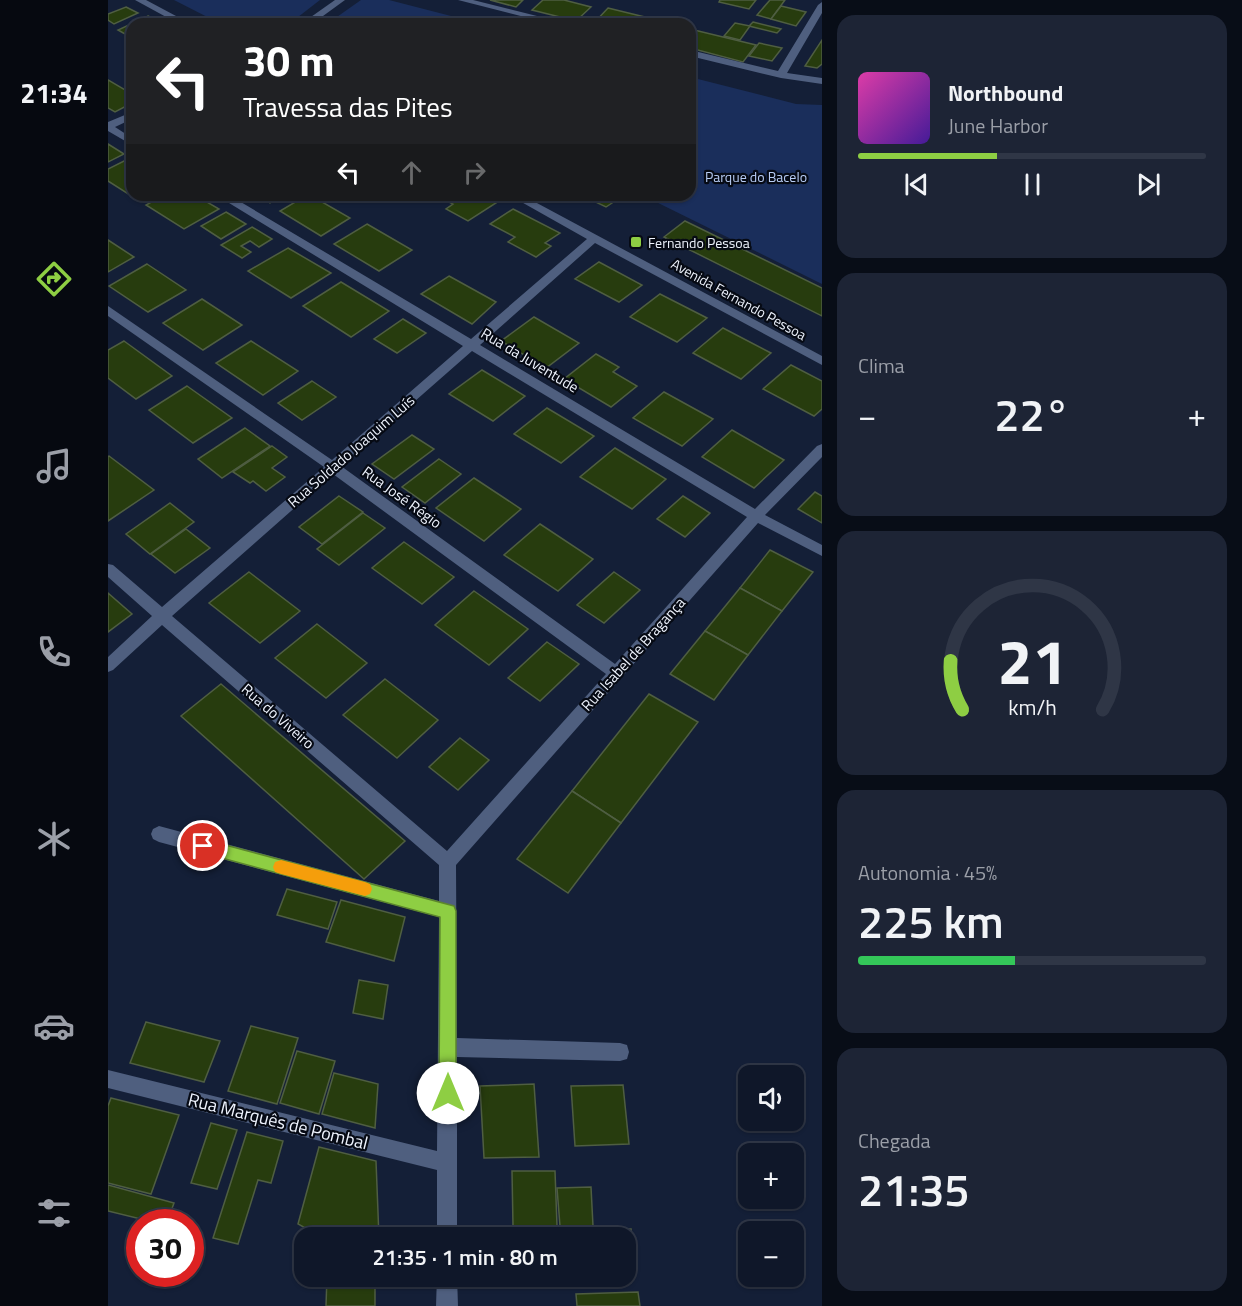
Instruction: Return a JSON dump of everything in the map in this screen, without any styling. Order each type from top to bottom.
[{"type":"street","points":[[139,0],[174,18]]},
{"type":"street","points":[[315,18],[341,0]]},
{"type":"street","points":[[462,0],[538,18]]},
{"type":"street","points":[[781,75],[822,4],[815,0]]},
{"type":"street","points":[[696,54],[781,75],[822,81]]},
{"type":"street","points":[[108,127],[126,118]]},
{"type":"street","points":[[108,127],[126,138]]},
{"type":"street","name":"Rua da Juventude","points":[[231,201],[756,516],[822,552]]},
{"type":"street","name":"Avenida Fernando Pessoa","points":[[526,201],[822,361]]},
{"type":"street","name":"Rua Soldado Joaquim Luís","points":[[108,666],[162,616],[595,237]]},
{"type":"street","name":"Rua José Régio","points":[[108,310],[333,466],[615,673]]},
{"type":"street","name":"Rua Isabel de Bragança","points":[[448,862],[756,516],[822,449]]},
{"type":"street","name":"Rua do Viveiro","points":[[108,569],[448,862]]},
{"type":"street","points":[[159,834],[448,911]]},
{"type":"street","points":[[447,1227],[448,862]]},
{"type":"street","points":[[448,1047],[620,1052]]},
{"type":"street","name":"Rua Marquês de Pombal","points":[[108,1079],[447,1163]]},
{"type":"street","points":[[447,1287],[447,1306]]},
{"type":"green space","points":[[174,0],[320,0],[297,18],[209,18]]},
{"type":"green space","points":[[361,0],[389,0],[459,18],[336,18]]},
{"type":"green space","name":"Parque do Bacelo","points":[[696,79],[796,104],[822,105],[822,284],[654,201],[696,201]]},
{"type":"building","points":[[490,0],[523,0],[516,7]]},
{"type":"building","points":[[543,0],[564,0],[591,7],[579,18],[564,18],[532,10]]},
{"type":"building","points":[[720,0],[756,0],[749,9],[719,2]]},
{"type":"building","points":[[770,0],[785,0],[771,19],[757,15]]},
{"type":"building","points":[[781,6],[806,12],[796,26],[771,19]]},
{"type":"building","points":[[126,7],[138,13],[114,24],[108,20],[108,14]]},
{"type":"building","points":[[608,8],[649,18],[599,18]]},
{"type":"building","points":[[753,22],[781,29],[777,33],[749,26]]},
{"type":"building","points":[[735,23],[750,26],[740,40],[724,36]]},
{"type":"building","points":[[126,26],[126,35],[118,30]]},
{"type":"building","points":[[696,30],[756,45],[743,62],[696,50]]},
{"type":"building","points":[[822,40],[822,64],[817,68],[805,66]]},
{"type":"building","points":[[759,43],[782,48],[772,61],[749,56]]},
{"type":"building","points":[[108,80],[126,89],[126,106],[115,112],[108,108]]},
{"type":"building","points":[[108,144],[124,154],[108,162]]},
{"type":"building","points":[[126,160],[126,193],[108,181],[108,169]]},
{"type":"building","points":[[153,201],[205,201],[219,209],[184,229],[146,205]]},
{"type":"building","points":[[297,201],[320,201],[350,218],[321,236],[280,211]]},
{"type":"building","points":[[447,201],[499,201],[468,221],[446,209],[453,204]]},
{"type":"building","points":[[594,201],[615,201],[606,207]]},
{"type":"building","points":[[513,209],[560,233],[545,243],[551,246],[536,257],[508,242],[515,237],[490,224]]},
{"type":"building","points":[[226,212],[246,224],[221,239],[201,226]]},
{"type":"building","points":[[685,221],[822,288],[822,316],[664,237]]},
{"type":"building","points":[[367,224],[412,250],[379,271],[334,244]]},
{"type":"building","points":[[252,227],[272,239],[259,247],[250,241],[241,246],[251,252],[242,258],[221,245]]},
{"type":"building","points":[[108,240],[134,257],[108,272]]},
{"type":"building","points":[[288,248],[331,273],[291,298],[248,271]]},
{"type":"building","points":[[599,262],[642,285],[619,302],[575,279]]},
{"type":"building","points":[[147,264],[186,290],[148,312],[109,286]]},
{"type":"building","points":[[449,276],[496,302],[472,324],[421,294]]},
{"type":"building","points":[[341,282],[389,311],[351,337],[303,306]]},
{"type":"building","points":[[660,294],[707,318],[677,342],[630,317]]},
{"type":"building","points":[[202,299],[242,325],[203,350],[163,323]]},
{"type":"building","points":[[534,317],[579,343],[546,368],[501,341]]},
{"type":"building","points":[[403,319],[426,333],[397,353],[374,339]]},
{"type":"building","points":[[723,328],[771,353],[741,379],[693,353]]},
{"type":"building","points":[[124,341],[172,376],[136,399],[108,378],[108,350]]},
{"type":"building","points":[[251,341],[298,371],[263,395],[216,363]]},
{"type":"building","points":[[596,354],[619,367],[613,372],[637,386],[611,407],[564,379]]},
{"type":"building","points":[[791,365],[822,381],[822,409],[814,416],[763,389]]},
{"type":"building","points":[[482,370],[525,396],[493,421],[449,394]]},
{"type":"building","points":[[312,381],[336,397],[302,420],[278,403]]},
{"type":"building","points":[[187,386],[232,418],[193,443],[149,410]]},
{"type":"building","points":[[664,392],[713,419],[682,446],[633,418]]},
{"type":"building","points":[[547,408],[594,436],[561,463],[514,434]]},
{"type":"building","points":[[245,428],[270,446],[222,478],[198,459]]},
{"type":"building","points":[[732,430],[784,460],[754,488],[702,457]]},
{"type":"building","points":[[412,435],[434,449],[394,479],[372,464]]},
{"type":"building","points":[[272,446],[287,457],[272,468],[285,477],[266,491],[253,481],[250,483],[233,472]]},
{"type":"building","points":[[615,448],[666,479],[632,509],[580,477]]},
{"type":"building","points":[[108,457],[154,490],[108,521]]},
{"type":"building","points":[[439,459],[461,474],[425,503],[402,487]]},
{"type":"building","points":[[474,478],[521,509],[484,541],[436,508]]},
{"type":"building","points":[[815,492],[822,496],[822,523],[798,509]]},
{"type":"building","points":[[339,496],[363,512],[322,544],[299,527]]},
{"type":"building","points":[[683,496],[710,513],[685,537],[657,519]]},
{"type":"building","points":[[170,503],[194,522],[150,554],[126,534]]},
{"type":"building","points":[[363,513],[385,528],[339,565],[317,549]]},
{"type":"building","points":[[540,524],[593,559],[558,591],[504,555]]},
{"type":"building","points":[[186,529],[210,548],[175,573],[151,554]]},
{"type":"building","points":[[404,542],[454,577],[422,604],[372,568]]},
{"type":"building","points":[[770,550],[813,572],[782,611],[740,588]]},
{"type":"building","points":[[249,572],[300,611],[260,643],[209,603]]},
{"type":"building","points":[[614,572],[640,590],[604,623],[577,605]]},
{"type":"building","points":[[740,588],[782,611],[748,655],[705,631]]},
{"type":"building","points":[[474,591],[528,629],[489,665],[435,625]]},
{"type":"building","points":[[108,593],[132,614],[108,632]]},
{"type":"building","points":[[317,624],[367,663],[326,698],[275,658]]},
{"type":"building","points":[[705,631],[748,655],[714,700],[670,674]]},
{"type":"building","points":[[547,642],[579,664],[540,701],[508,678]]},
{"type":"building","points":[[385,679],[438,720],[397,758],[343,715]]},
{"type":"building","points":[[221,684],[405,841],[364,879],[181,716]]},
{"type":"building","points":[[649,694],[698,722],[621,823],[572,791]]},
{"type":"building","points":[[460,738],[489,760],[458,790],[429,767]]},
{"type":"building","points":[[572,791],[621,823],[568,893],[517,859]]},
{"type":"building","points":[[287,889],[337,902],[328,929],[277,915]]},
{"type":"building","points":[[341,900],[405,917],[394,961],[326,942]]},
{"type":"building","points":[[359,980],[388,985],[383,1019],[353,1013]]},
{"type":"building","points":[[146,1022],[220,1041],[204,1082],[130,1063]]},
{"type":"building","points":[[251,1026],[298,1038],[277,1104],[228,1091]]},
{"type":"building","points":[[297,1051],[335,1061],[319,1114],[280,1103]]},
{"type":"building","points":[[334,1073],[378,1084],[375,1128],[322,1114]]},
{"type":"building","points":[[534,1084],[539,1157],[484,1158],[480,1086]]},
{"type":"building","points":[[623,1085],[629,1144],[575,1146],[571,1086]]},
{"type":"building","points":[[111,1098],[179,1115],[151,1194],[108,1183],[108,1106]]},
{"type":"building","points":[[211,1123],[237,1130],[217,1189],[191,1183]]},
{"type":"building","points":[[247,1132],[283,1141],[271,1183],[258,1180],[238,1244],[213,1238]]},
{"type":"building","points":[[319,1147],[376,1161],[379,1227],[303,1227],[298,1224]]},
{"type":"building","points":[[512,1171],[555,1171],[557,1226],[513,1226]]},
{"type":"building","points":[[108,1185],[174,1203],[172,1209],[126,1209],[126,1215],[108,1211]]},
{"type":"building","points":[[591,1187],[593,1226],[560,1226],[557,1188]]},
{"type":"building","points":[[327,1287],[375,1287],[375,1306],[326,1306]]},
{"type":"building","points":[[638,1292],[640,1306],[577,1306],[576,1294]]},
{"type":"slow traffic","points":[[281,867],[365,889]]},
{"type":"place","name":"Fernando Pessoa","points":[[636,242]]},
{"type":"route","points":[[203,846],[448,911],[448,1093]]}]
